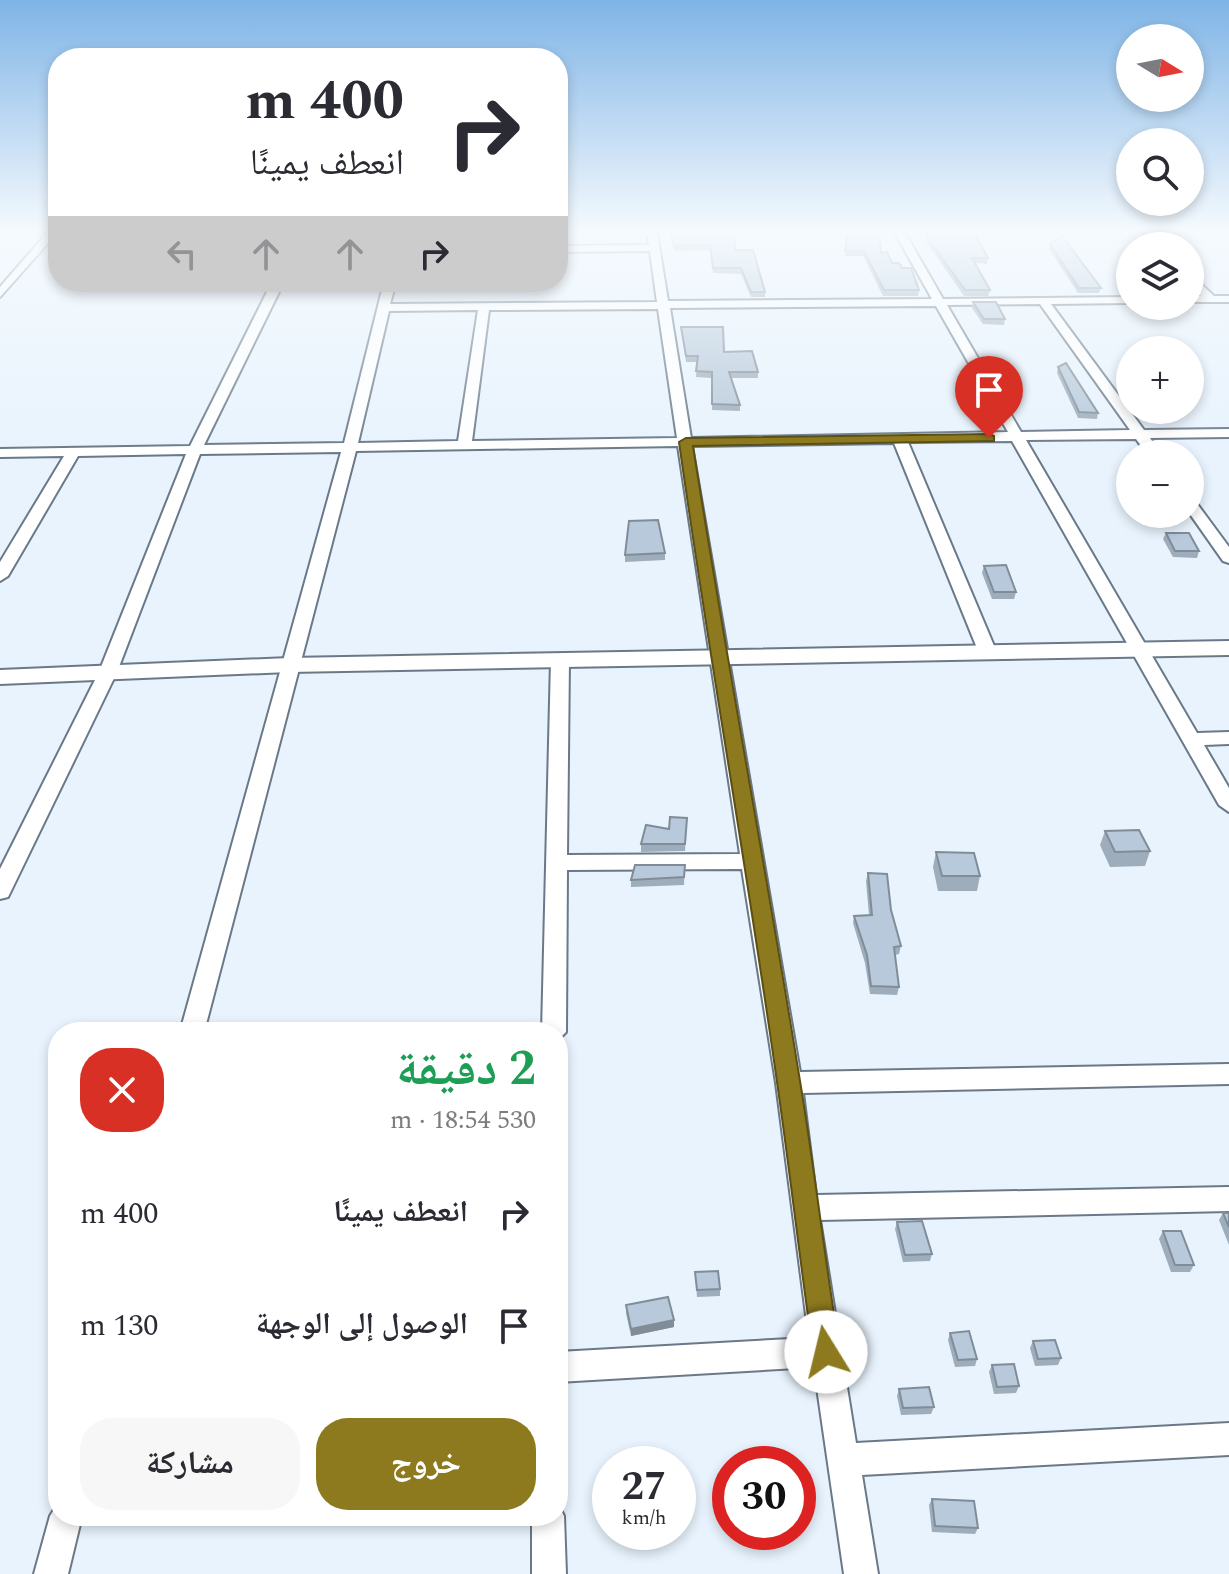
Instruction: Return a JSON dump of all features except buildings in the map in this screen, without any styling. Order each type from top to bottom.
[{"type":"street","points":[[0,891],[108,672],[195,449],[265,306]]},
{"type":"street","points":[[195,1022],[386,308],[462,306]]},
{"type":"street","points":[[464,445],[484,306]]},
{"type":"street","points":[[663,306],[789,1083],[804,1208],[861,1574]]},
{"type":"street","points":[[943,306],[1229,805]]},
{"type":"street","points":[[1047,306],[1144,440]]},
{"type":"street","points":[[0,453],[1229,433]]},
{"type":"street","points":[[900,439],[988,653]]},
{"type":"street","points":[[0,576],[73,453]]},
{"type":"street","points":[[1204,523],[1229,558]]},
{"type":"street","points":[[0,677],[289,665],[1229,648]]},
{"type":"street","points":[[554,1022],[560,660]]},
{"type":"street","points":[[1192,739],[1229,738]]},
{"type":"street","points":[[556,863],[753,861]]},
{"type":"street","points":[[789,1083],[1229,1074]]},
{"type":"street","points":[[804,1208],[1229,1199]]},
{"type":"street","points":[[568,1366],[826,1352]]},
{"type":"street","points":[[843,1460],[1229,1439]]},
{"type":"street","points":[[51,1574],[63,1526]]},
{"type":"street","points":[[548,1526],[549,1574]]},
{"type":"route","points":[[826,1352],[789,1083],[718,658],[686,442],[989,438]]}]
